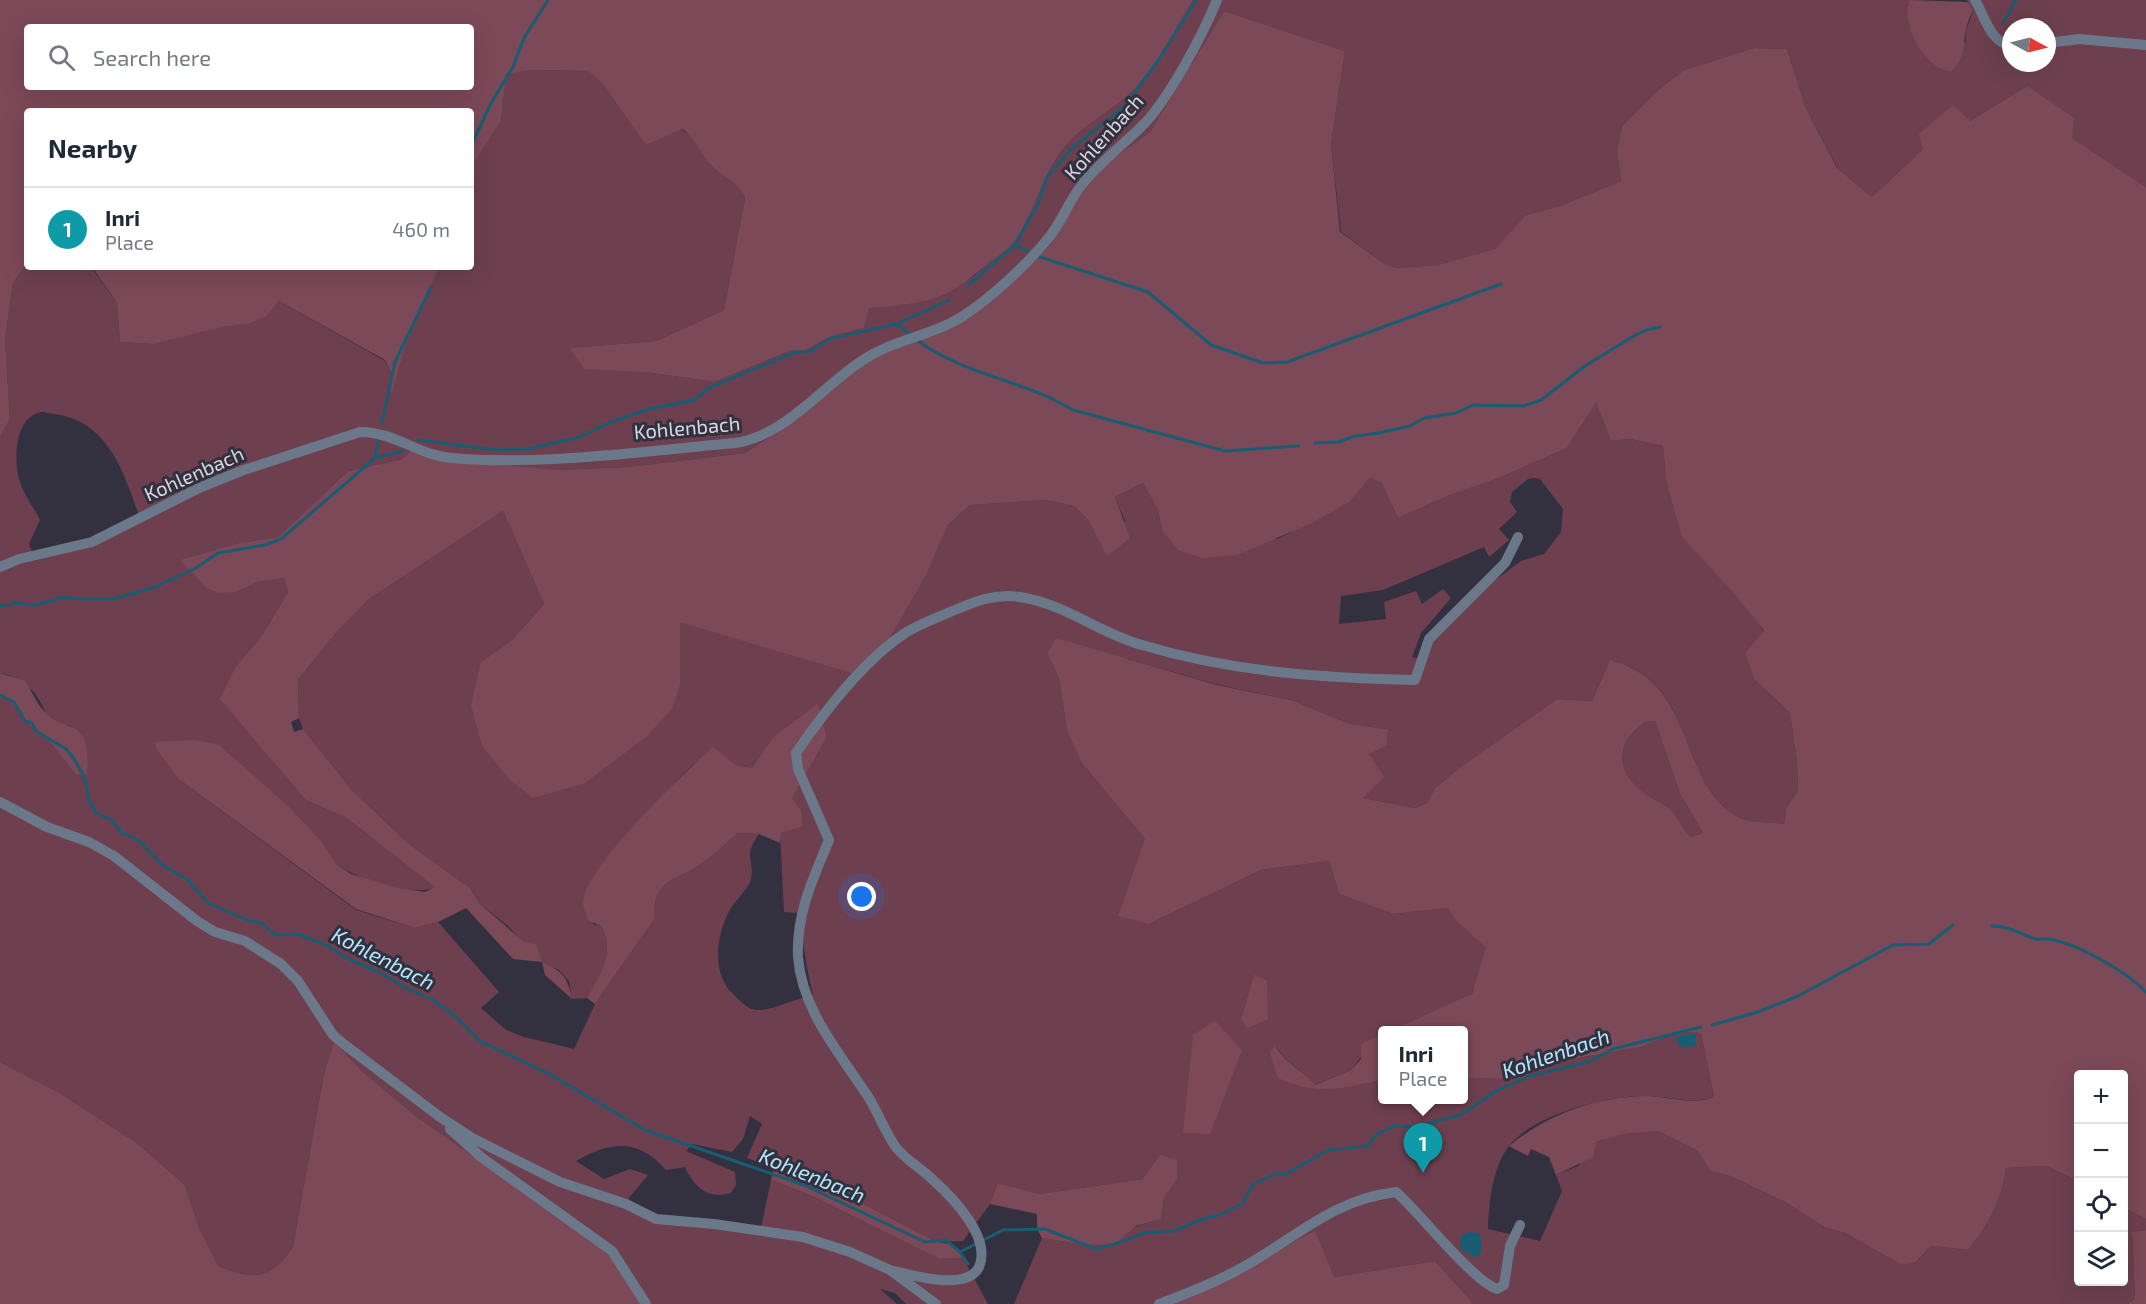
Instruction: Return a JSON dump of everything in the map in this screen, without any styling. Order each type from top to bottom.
[{"type":"street","name":"Kohlenbach","points":[[0,567],[92,542],[199,488],[241,471],[360,432],[378,432],[436,456],[528,461],[751,441],[775,430],[862,360],[894,344],[941,328],[963,316],[988,297],[1051,235],[1081,186],[1111,152],[1146,122],[1176,80],[1217,0]]},
{"type":"street","points":[[1975,0],[1994,36],[2002,44]]},
{"type":"street","points":[[2056,42],[2079,39],[2146,45]]},
{"type":"street","points":[[0,802],[36,822],[89,842],[114,856],[197,921],[215,932],[245,941],[281,964],[298,981],[333,1035],[440,1117],[472,1138],[560,1182],[626,1204],[656,1219],[714,1224],[803,1237],[850,1252],[890,1270],[923,1278],[961,1280],[970,1277],[978,1268],[980,1241],[946,1193],[896,1148],[870,1100],[818,1021],[804,984],[798,959],[802,904],[829,840],[798,769],[796,753],[817,722],[871,663],[905,633],[980,600],[1000,596],[1042,602],[1069,611],[1140,645],[1230,666],[1333,679],[1415,680],[1429,639],[1505,563],[1518,537]]},
{"type":"street","points":[[440,1117],[455,1135],[481,1157],[612,1251],[646,1304]]},
{"type":"street","points":[[1159,1304],[1237,1271],[1315,1219],[1338,1207],[1371,1196],[1396,1192],[1489,1286],[1497,1289],[1504,1285],[1510,1246],[1520,1226]]},
{"type":"street","points":[[890,1270],[936,1304]]},
{"type":"shaded area","points":[[0,0],[1193,0],[1156,61],[1139,84],[1063,149],[1049,170],[1023,227],[1005,251],[963,284],[945,294],[917,302],[869,308],[864,328],[829,337],[806,350],[792,350],[714,382],[646,372],[584,369],[570,348],[656,341],[724,310],[745,198],[735,184],[711,165],[691,137],[682,129],[646,145],[604,85],[589,71],[530,70],[506,74],[501,121],[474,163],[474,108],[24,108],[24,267],[13,283],[5,339],[10,419],[0,437]]},
{"type":"shaded area","points":[[1193,0],[1909,0],[1907,6],[1966,43],[1966,31],[1973,10],[1967,0],[2146,0],[2146,187],[2071,138],[2027,86],[1970,121],[1952,106],[1923,149],[1872,197],[1838,169],[1805,106],[1787,49],[1754,48],[1684,70],[1657,91],[1622,126],[1617,150],[1621,181],[1560,206],[1526,215],[1496,249],[1438,265],[1397,268],[1385,264],[1341,232],[1331,144],[1345,51],[1224,11],[1150,132],[1105,164],[1075,202],[1049,246],[1016,279],[951,327],[852,369],[776,433],[745,453],[627,467],[559,470],[403,459],[348,471],[278,537],[239,543],[181,560],[236,592],[256,582],[284,578],[288,592],[261,637],[236,666],[306,800],[348,819],[436,887],[425,890],[399,889],[370,881],[345,870],[180,780],[356,910],[415,928],[438,922],[499,992],[481,1008],[506,1030],[524,1037],[574,1049],[595,1004],[655,918],[657,896],[661,889],[714,854],[738,833],[759,834],[751,849],[750,882],[726,918],[718,953],[721,976],[733,994],[742,1003],[756,1010],[772,1008],[813,995],[797,913],[784,912],[780,833],[802,827],[792,799],[827,737],[818,703],[773,737],[752,768],[736,765],[713,748],[684,773],[611,853],[593,924],[601,926],[605,936],[607,955],[605,963],[587,998],[572,999],[569,981],[559,970],[542,962],[508,926],[479,903],[470,888],[409,844],[352,790],[303,729],[299,718],[298,680],[335,634],[369,599],[503,511],[544,604],[512,640],[481,662],[680,685],[680,621],[857,675],[887,643],[927,574],[948,525],[970,505],[1046,500],[1074,506],[1088,520],[1108,555],[1125,521],[1115,497],[1143,483],[1158,510],[1162,530],[1278,539],[1348,502],[1370,478],[1382,482],[1398,518],[1450,495],[1499,478],[1567,448],[1596,403],[1611,441],[1630,439],[1663,446],[1666,480],[1675,507],[1764,632],[1755,680],[1790,713],[1797,762],[1798,790],[1786,809],[1784,824],[1743,819],[1722,805],[1707,785],[1674,712],[1660,690],[1639,672],[1610,660],[1592,701],[1557,699],[1462,766],[1435,788],[1427,803],[1415,808],[1363,798],[1368,754],[1387,729],[1350,724],[1291,700],[1219,685],[1128,659],[1047,654],[1059,678],[1067,731],[1081,762],[1145,839],[1149,924],[1261,870],[1329,861],[1339,894],[1393,914],[1448,908],[1455,920],[1487,947],[1472,994],[1417,1022],[1405,1026],[1378,1026],[1378,1036],[1351,1070],[1314,1085],[1357,1085],[1378,1082],[1378,1104],[1468,1104],[1468,1078],[1503,1079],[1584,1057],[1641,1047],[1679,1032],[1701,1033],[1714,1097],[1698,1100],[1656,1096],[1612,1099],[1573,1109],[1536,1125],[1521,1135],[1503,1155],[1495,1175],[1488,1229],[1540,1241],[1562,1191],[1556,1175],[1578,1166],[1596,1142],[1625,1134],[1658,1131],[1698,1151],[1710,1171],[1730,1176],[1785,1202],[1824,1227],[1845,1233],[1902,1265],[1916,1262],[1931,1246],[1968,1250],[1982,1232],[1993,1212],[2006,1168],[2046,1166],[2074,1179],[2074,1286],[2128,1286],[2128,1210],[2146,1219],[2146,1230],[2132,1232],[2135,1298],[2128,1304],[1474,1304],[1435,1261],[1334,1277],[1245,1267],[1163,1304],[1014,1304],[1042,1238],[1078,1244],[1161,1219],[1164,1198],[1177,1179],[1143,1179],[1039,1194],[998,1183],[990,1204],[963,1241],[937,1242],[846,1195],[747,1158],[762,1124],[750,1116],[743,1139],[732,1152],[692,1144],[686,1151],[735,1172],[736,1185],[731,1193],[715,1195],[709,1193],[697,1186],[685,1167],[666,1170],[645,1152],[635,1148],[624,1146],[601,1149],[576,1161],[604,1179],[630,1169],[648,1175],[628,1199],[655,1217],[761,1228],[771,1180],[810,1195],[939,1259],[963,1258],[988,1304],[906,1304],[895,1293],[880,1289],[897,1304],[644,1304],[560,1217],[417,1117],[362,1071],[334,1041],[324,1073],[293,1246],[286,1257],[270,1271],[261,1274],[241,1274],[218,1266],[200,1230],[185,1185],[137,1143],[58,1092],[0,1062],[0,695],[6,697],[30,726],[50,742],[76,775],[71,726],[50,718],[34,692],[13,677],[0,673],[0,437],[10,419],[5,339],[13,283],[24,267],[24,270],[93,270],[117,303],[120,342],[155,344],[223,327],[249,324],[266,317],[279,301],[385,361],[391,373],[388,388],[392,392],[405,347],[438,270],[474,270],[474,163],[501,121],[506,73],[530,70],[590,71],[604,85],[692,136],[711,165],[742,189],[745,198],[724,310],[656,341],[570,348],[646,372],[714,382],[792,350],[806,350],[829,337],[864,328],[868,308],[893,305],[930,296],[964,282],[976,274],[1017,238],[1049,170],[1063,149],[1078,134],[1121,101],[1148,73]],"holes":[[[43,412],[65,416],[95,432],[106,444],[123,473],[141,521],[35,559],[29,544],[40,520],[22,487],[18,473],[18,440],[26,421],[33,415]],[[1528,479],[1540,479],[1563,509],[1561,532],[1544,554],[1521,561],[1498,578],[1492,575],[1424,646],[1420,659],[1412,657],[1421,633],[1451,598],[1443,589],[1422,604],[1416,591],[1384,602],[1386,619],[1339,624],[1341,596],[1383,590],[1484,547],[1489,557],[1509,540],[1499,529],[1517,512],[1510,502],[1512,492]],[[1254,976],[1267,980],[1267,1000],[1241,1019]],[[1276,1046],[1285,1058],[1314,1085],[1295,1085]]]},
{"type":"shaded area","points":[[1909,0],[1968,2],[1973,10],[1967,25],[1961,57],[1951,71],[1941,69],[1932,63],[1917,44],[1909,22],[1907,10]]},
{"type":"shaded area","points":[[1224,11],[1345,51],[1331,144],[1340,232],[1385,264],[1397,268],[1438,265],[1495,249],[1526,215],[1560,206],[1621,181],[1617,150],[1622,126],[1657,91],[1684,70],[1754,48],[1787,49],[1805,106],[1837,168],[1872,197],[1923,149],[1919,134],[1953,105],[1970,121],[2027,86],[2074,118],[2072,138],[2146,187],[2146,1219],[2128,1210],[2128,1070],[2074,1070],[2074,1179],[2046,1166],[2006,1168],[1993,1212],[1982,1232],[1968,1250],[1931,1246],[1916,1262],[1902,1265],[1845,1233],[1824,1227],[1785,1202],[1730,1176],[1710,1171],[1698,1151],[1658,1131],[1625,1134],[1596,1142],[1593,1157],[1556,1175],[1549,1157],[1531,1149],[1528,1156],[1509,1146],[1556,1116],[1591,1104],[1627,1097],[1655,1096],[1697,1101],[1714,1097],[1701,1033],[1679,1032],[1641,1047],[1584,1057],[1503,1079],[1468,1078],[1468,1026],[1402,1026],[1472,994],[1486,947],[1455,920],[1448,908],[1393,914],[1339,894],[1329,861],[1261,870],[1149,924],[1118,916],[1145,839],[1081,762],[1067,731],[1059,678],[1047,654],[1056,638],[1217,685],[1291,700],[1350,724],[1387,729],[1387,745],[1369,754],[1384,777],[1363,798],[1415,808],[1427,803],[1435,788],[1462,766],[1557,699],[1592,701],[1610,660],[1639,672],[1660,690],[1674,713],[1707,785],[1722,805],[1743,819],[1784,824],[1786,809],[1798,790],[1797,762],[1790,713],[1755,680],[1745,653],[1764,631],[1734,593],[1682,537],[1666,480],[1663,446],[1630,439],[1611,441],[1596,403],[1567,448],[1499,478],[1450,495],[1398,518],[1382,483],[1370,478],[1349,502],[1312,523],[1237,555],[1203,558],[1178,550],[1162,530],[1158,510],[1143,483],[1115,497],[1130,538],[1107,556],[1088,520],[1074,506],[1046,500],[970,505],[948,525],[927,574],[887,643],[857,675],[680,622],[680,685],[672,709],[646,737],[585,783],[533,798],[510,780],[482,746],[471,705],[481,662],[512,640],[544,604],[503,511],[369,599],[335,634],[298,680],[299,718],[291,722],[294,732],[303,729],[352,790],[409,844],[470,888],[479,903],[524,942],[536,944],[542,962],[513,959],[466,908],[438,922],[415,928],[356,909],[180,780],[157,750],[155,742],[194,740],[219,745],[288,806],[321,841],[336,864],[351,874],[398,888],[425,892],[435,887],[348,819],[306,800],[220,699],[236,666],[261,637],[288,592],[284,578],[257,582],[236,592],[219,593],[207,588],[180,560],[239,543],[278,537],[348,471],[403,459],[415,448],[451,461],[559,470],[627,467],[745,453],[776,433],[852,369],[913,339],[1016,279],[1049,246],[1075,202],[1105,164],[1150,132]],"holes":[[[1646,721],[1655,721],[1680,794],[1703,833],[1690,837],[1671,810],[1649,797],[1629,778],[1622,758],[1624,749],[1628,739]]]},
{"type":"shaded area","points":[[94,270],[438,270],[405,347],[392,393],[388,388],[391,373],[385,360],[279,301],[266,317],[249,324],[223,327],[155,344],[120,342],[117,303]]},
{"type":"shaded area","points":[[0,673],[25,681],[39,705],[48,715],[76,729],[81,734],[86,746],[87,774],[76,775],[50,742],[30,726],[6,697],[0,695]]},
{"type":"shaded area","points":[[818,703],[827,737],[792,799],[801,810],[802,827],[781,833],[780,843],[759,834],[738,833],[698,866],[666,884],[657,896],[655,918],[595,1004],[587,998],[601,971],[607,955],[607,946],[601,926],[588,920],[583,903],[587,888],[617,845],[660,798],[713,747],[736,765],[752,768],[773,737]]},
{"type":"shaded area","points":[[1646,721],[1655,721],[1680,794],[1703,833],[1690,837],[1671,810],[1647,796],[1629,778],[1622,758],[1624,749],[1628,739]]},
{"type":"shaded area","points":[[542,962],[555,968],[563,976],[572,999],[545,975]]},
{"type":"shaded area","points":[[1254,975],[1267,980],[1268,1019],[1247,1028],[1241,1019]]},
{"type":"shaded area","points":[[1215,1021],[1242,1050],[1210,1134],[1183,1133],[1193,1035]]},
{"type":"shaded area","points":[[1378,1036],[1378,1082],[1342,1088],[1318,1089],[1293,1084],[1278,1078],[1270,1053],[1275,1046],[1284,1058],[1315,1085],[1351,1070],[1361,1059],[1361,1044]]},
{"type":"shaded area","points":[[334,1041],[362,1071],[417,1117],[560,1217],[613,1258],[644,1304],[0,1304],[0,1062],[58,1092],[137,1143],[185,1185],[200,1230],[218,1266],[251,1275],[270,1271],[286,1257],[293,1246],[324,1073]]},
{"type":"shaded area","points":[[1160,1155],[1177,1160],[1177,1179],[1164,1198],[1161,1219],[1136,1226],[1113,1245],[1078,1244],[1042,1238],[1037,1229],[1037,1214],[990,1204],[998,1183],[1039,1194],[1143,1179]]},
{"type":"shaded area","points":[[774,1166],[846,1195],[937,1242],[953,1246],[963,1258],[939,1259],[810,1195],[771,1180]]},
{"type":"shaded area","points":[[2146,1230],[2146,1304],[2128,1304],[2135,1298],[2132,1232]]},
{"type":"shaded area","points":[[1315,1231],[1334,1277],[1435,1261],[1474,1304],[1163,1304],[1245,1267]]},
{"type":"water","points":[[1696,1034],[1696,1045],[1687,1048],[1679,1046],[1677,1036]]},
{"type":"water","points":[[1471,1232],[1480,1234],[1482,1248],[1479,1256],[1472,1257],[1460,1248],[1461,1235]]},
{"type":"waterway","points":[[474,140],[491,103],[513,67],[524,38],[548,0]]},
{"type":"waterway","points":[[968,285],[1015,245],[1039,202],[1047,177],[1071,149],[1125,106],[1160,58],[1196,0]]},
{"type":"waterway","points":[[2006,18],[2016,0]]},
{"type":"waterway","points":[[1015,245],[1031,253]]},
{"type":"waterway","points":[[1037,256],[1148,292],[1211,345],[1263,363],[1287,362],[1501,284]]},
{"type":"waterway","points":[[382,423],[395,362],[431,287]]},
{"type":"waterway","points":[[419,440],[495,450],[528,449],[580,437],[606,424],[649,409],[694,400],[709,388],[795,352],[809,352],[829,339],[897,324],[949,300]]},
{"type":"waterway","points":[[897,324],[912,336]]},
{"type":"waterway","points":[[1315,443],[1338,442],[1355,436],[1410,426],[1424,418],[1456,413],[1473,405],[1523,406],[1541,400],[1585,366],[1632,337],[1646,330],[1660,327]]},
{"type":"waterway","points":[[917,340],[935,352],[974,370],[1034,391],[1073,410],[1225,451],[1299,446]]},
{"type":"waterway","points":[[375,457],[379,438]]},
{"type":"waterway","points":[[0,606],[16,603],[35,605],[64,597],[114,599],[155,587],[196,568],[218,553],[265,545],[281,539],[375,458],[403,451]]},
{"type":"waterway","name":"Kohlenbach","points":[[0,695],[14,702],[25,721],[32,723],[36,731],[66,749],[83,774],[90,802],[96,813],[112,820],[122,833],[140,841],[161,864],[188,880],[208,903],[249,921],[262,923],[275,935],[298,934],[326,945],[350,960],[433,1000],[455,1016],[480,1041],[551,1075],[645,1130],[804,1185],[925,1242],[946,1240],[960,1252],[1003,1230],[1045,1229],[1096,1249],[1143,1233],[1174,1231],[1203,1219],[1220,1215],[1242,1204],[1253,1184],[1275,1174],[1286,1174],[1328,1150],[1368,1146],[1377,1134],[1394,1126],[1415,1127],[1461,1115],[1496,1091],[1530,1076],[1588,1062],[1613,1049],[1701,1027]]},
{"type":"waterway","name":"Kohlenbach","points":[[1712,1025],[1758,1012],[1798,996],[1893,945],[1929,944],[1953,925]]},
{"type":"waterway","name":"Kohlenbach","points":[[1992,926],[2009,929],[2036,939],[2054,940],[2077,948],[2116,968],[2146,992]]},
{"type":"waterway","points":[[960,1252],[968,1264]]},
{"type":"place","name":"Inri","points":[[1423,1173]]}]
